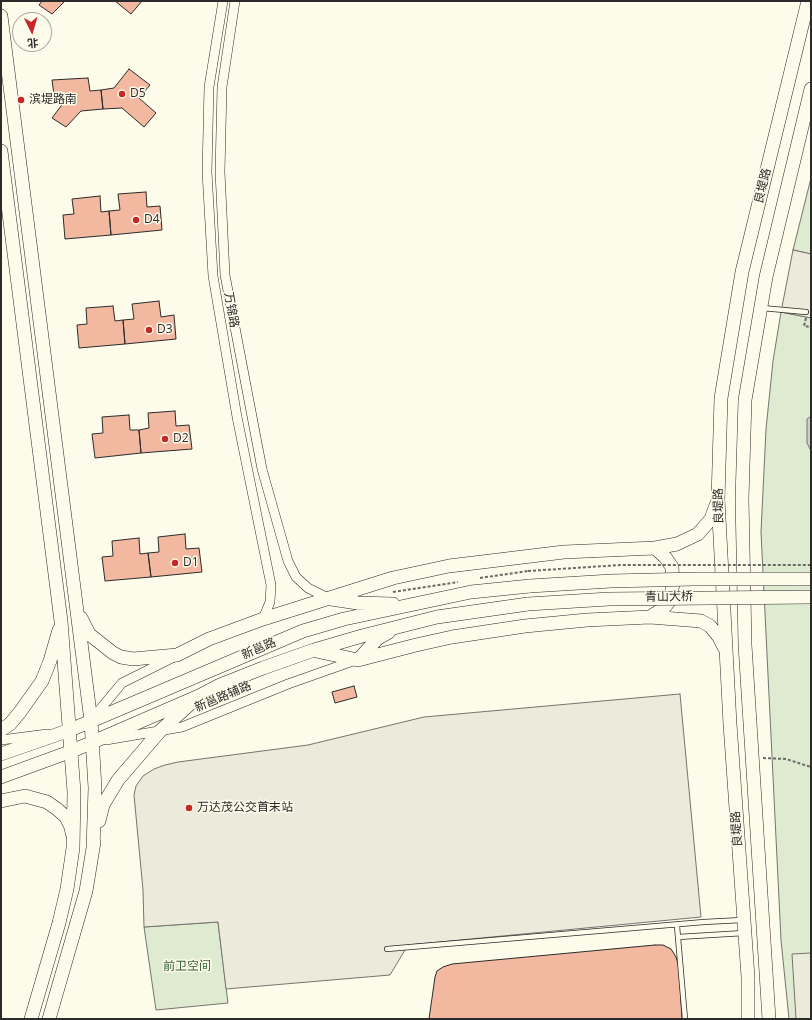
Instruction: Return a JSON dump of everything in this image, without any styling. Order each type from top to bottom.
[{"type":"main road","name":"良堤路","points":[[748,1019],[748,976],[725,649],[718,499],[721,398],[742,272],[808,1]]},
{"type":"main road","points":[[1,16],[93,742],[95,788],[92,849],[86,892],[49,1019]]},
{"type":"main road","name":"良堤路","points":[[769,1019],[745,645],[742,500],[745,400],[766,277],[811,89]]},
{"type":"main road","points":[[1,150],[61,621],[74,792],[73,848],[67,889],[59,923],[31,1019]]},
{"type":"main road","points":[[77,612],[90,634],[113,653],[121,657],[133,659],[177,655],[210,639],[263,618],[393,578],[449,566],[564,552],[655,548],[677,544],[698,534],[711,519],[718,499]]},
{"type":"main road","points":[[650,617],[664,608],[670,600],[673,584],[672,568],[665,557],[655,548]]},
{"type":"main road","name":"青山大桥","points":[[530,586],[611,581],[811,579]]},
{"type":"main road","name":"新邕路","points":[[1,754],[70,730],[303,631],[344,619],[471,592],[530,586]]},
{"type":"main road","name":"青山大桥","points":[[528,604],[609,599],[811,597]]},
{"type":"main road","points":[[328,598],[358,603],[413,604]]},
{"type":"main road","name":"新邕路","points":[[1,777],[72,751],[234,679],[314,650],[438,617],[528,604]]},
{"type":"main road","points":[[314,650],[358,660],[416,644],[525,626],[587,620],[650,617],[702,621],[710,626],[719,637],[725,649]]},
{"type":"main road","points":[[1,730],[10,724],[42,681],[50,660],[61,621]]},
{"type":"main road","points":[[358,660],[378,638],[395,628]]},
{"type":"main road","points":[[92,849],[103,805],[118,780],[160,731],[198,696]]},
{"type":"main road","points":[[730,724],[751,722]]},
{"type":"main road","points":[[1,801],[25,796],[47,802],[66,817],[71,827],[73,848]]},
{"type":"street","name":"万锦路","points":[[222,1],[209,86],[207,172],[213,276],[237,417],[271,585],[270,602],[263,618]]},
{"type":"street","name":"万锦路","points":[[236,1],[222,88],[220,172],[225,275],[262,469],[288,561],[296,577],[308,588],[328,598]]},
{"type":"street","points":[[91,720],[122,683],[177,655]]},
{"type":"street","name":"新邕路辅路","points":[[93,742],[182,727],[288,684],[358,660]]},
{"type":"street","points":[[1,740],[70,730]]},
{"type":"lane","points":[[761,308],[806,312]]},
{"type":"lane","points":[[387,949],[677,926],[704,922],[744,926]]},
{"type":"lane","points":[[677,926],[685,1019]]},
{"type":"lane","points":[[678,937],[744,926]]},
{"type":"path","points":[[806,312],[804,326],[811,327]]},
{"type":"path","points":[[474,579],[528,571],[621,565],[811,565]]},
{"type":"path","points":[[390,593],[459,582]]},
{"type":"path","points":[[765,758],[786,759],[811,767]]},
{"type":"green space","points":[[811,178],[811,254],[793,250]]},
{"type":"green space","points":[[781,312],[811,318],[811,1019],[789,1019],[781,940],[761,532],[766,429],[773,361]]},
{"type":"green space","name":"前卫空间","points":[[218,922],[228,1003],[156,1010],[144,927]]},
{"type":"shaded area","points":[[793,250],[811,254],[811,318],[781,312]]},
{"type":"shaded area","points":[[811,416],[811,451],[807,443],[807,419]]},
{"type":"shaded area","points":[[680,694],[701,917],[408,945],[390,975],[226,989],[218,922],[144,927],[143,890],[134,795],[136,786],[143,776],[154,769],[178,762],[308,745],[424,717]]},
{"type":"shaded area","points":[[811,953],[811,1019],[796,1019],[792,954]]},
{"type":"building","points":[[42,1],[65,1],[52,14],[52,12],[49,12],[39,5]]},
{"type":"building","points":[[115,1],[142,1],[131,14]]},
{"type":"building","name":"D5","points":[[129,69],[150,85],[139,98],[156,113],[144,127],[122,108],[103,109],[101,90],[114,88]]},
{"type":"building","points":[[88,78],[90,91],[101,90],[103,109],[81,111],[66,127],[52,118],[64,102],[63,95],[54,95],[52,80]]},
{"type":"building","name":"D4","points":[[146,192],[147,207],[160,206],[162,230],[111,235],[109,211],[120,210],[118,194]]},
{"type":"building","points":[[100,196],[101,212],[109,211],[111,235],[65,239],[63,215],[74,214],[72,199]]},
{"type":"building","name":"D3","points":[[159,301],[161,317],[174,315],[176,339],[125,344],[123,320],[134,319],[132,304]]},
{"type":"building","points":[[113,306],[115,321],[123,320],[125,344],[79,348],[77,325],[87,324],[86,308]]},
{"type":"building","name":"D2","points":[[175,411],[176,426],[189,425],[192,449],[141,453],[139,430],[149,428],[148,413]]},
{"type":"building","points":[[129,415],[130,430],[139,430],[141,453],[95,458],[92,434],[103,433],[102,417]]},
{"type":"building","name":"D1","points":[[185,534],[186,549],[199,548],[202,572],[151,577],[148,553],[159,552],[158,537]]},
{"type":"building","points":[[139,538],[140,554],[148,553],[151,577],[105,581],[102,557],[113,556],[112,541]]},
{"type":"building","points":[[354,686],[357,697],[335,703],[332,692]]},
{"type":"building","points":[[663,945],[671,949],[676,957],[679,967],[682,1019],[429,1019],[437,971],[452,964]]},
{"type":"place","name":"D5","points":[[122,94]]},
{"type":"place","name":"滨堤路南","points":[[21,100]]},
{"type":"place","name":"D4","points":[[136,220]]},
{"type":"place","name":"D3","points":[[149,330]]},
{"type":"place","name":"D2","points":[[165,439]]},
{"type":"place","name":"D1","points":[[175,563]]},
{"type":"place","name":"万达茂公交首末站","points":[[189,808]]}]
